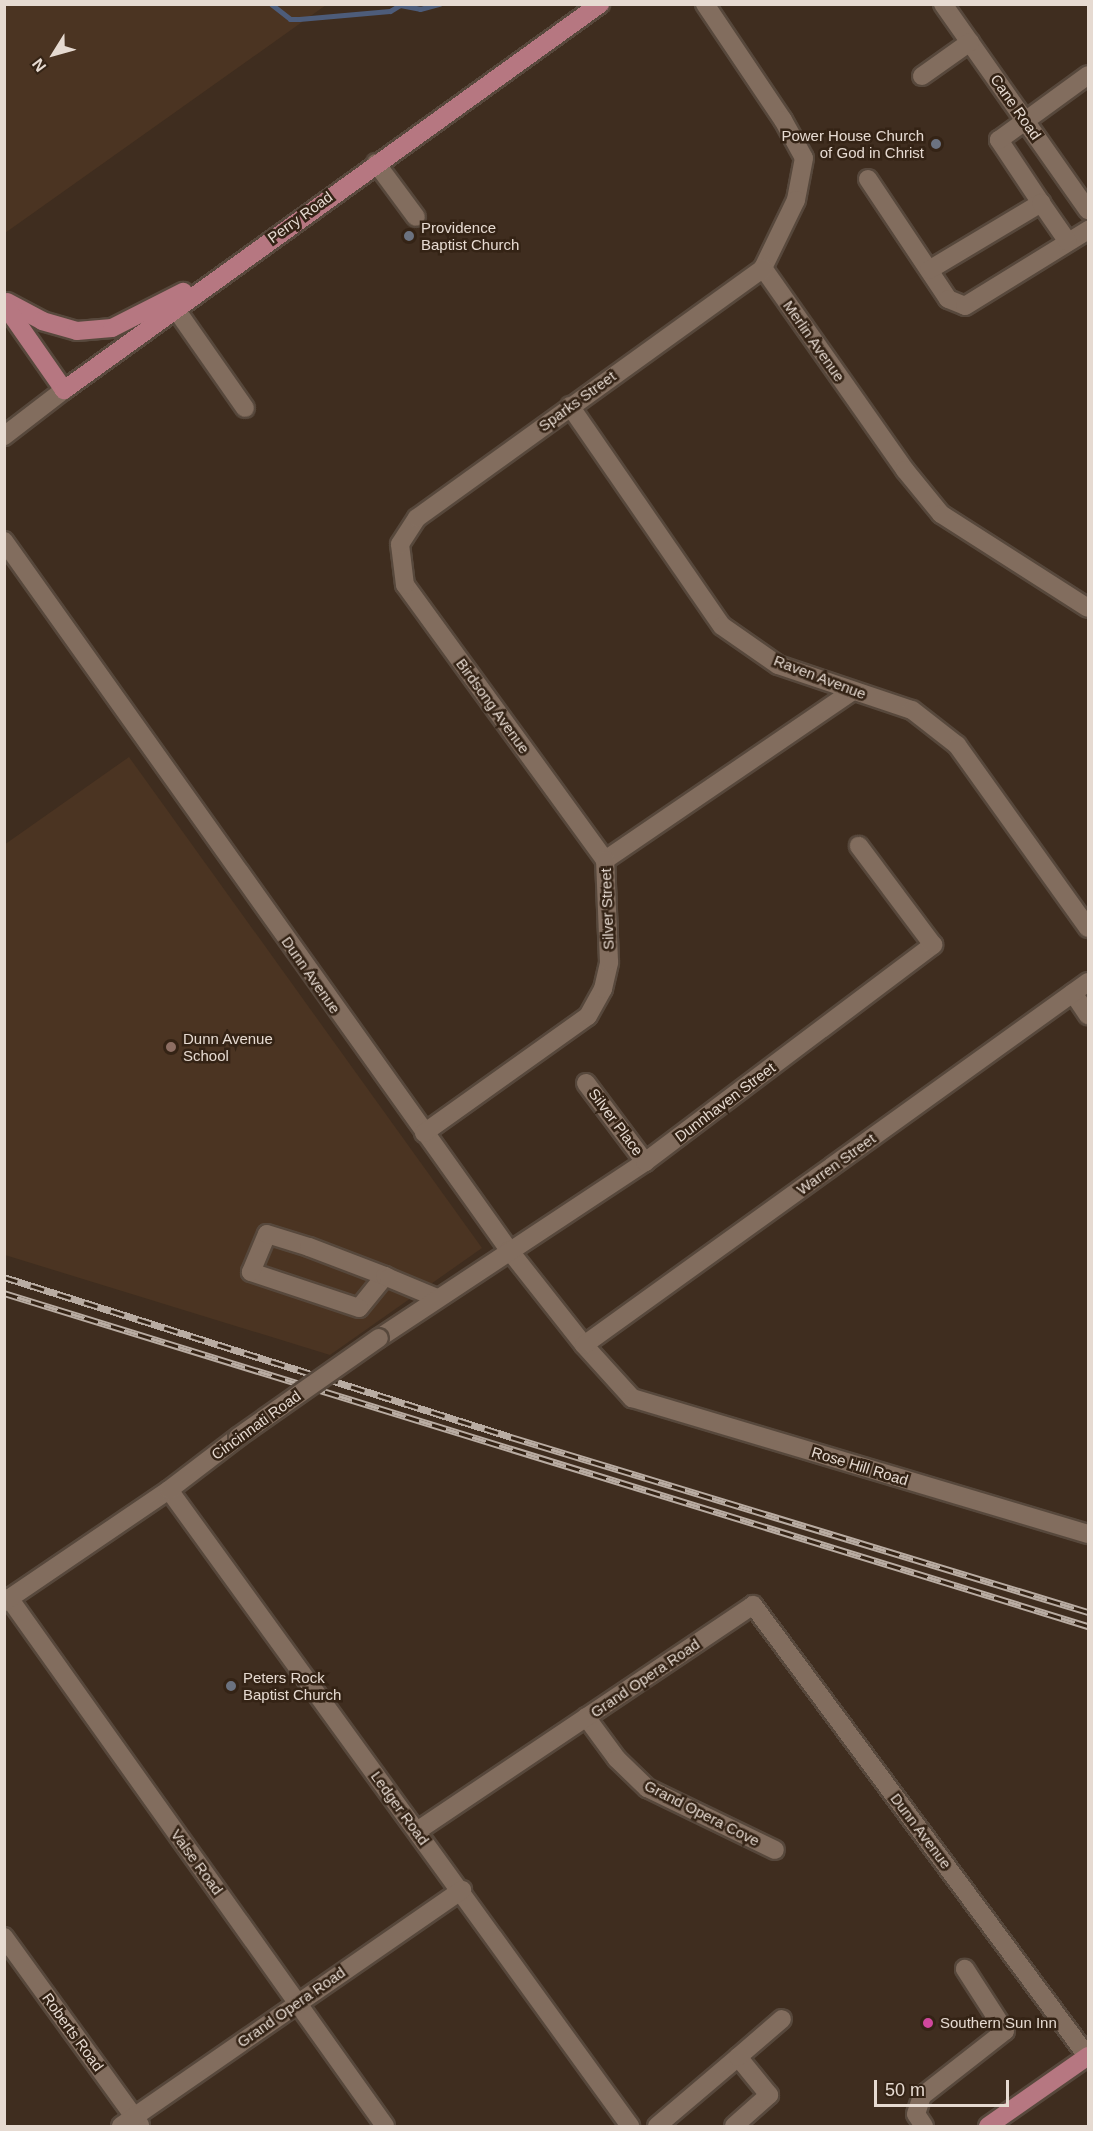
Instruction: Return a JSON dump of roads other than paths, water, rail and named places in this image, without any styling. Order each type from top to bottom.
[{"type":"main road","name":"Perry Road","points":[[64,390],[220,275],[600,4]]},
{"type":"main road","points":[[4,302],[21,312],[77,331],[112,328],[220,275]]},
{"type":"main road","points":[[4,302],[64,390]]},
{"type":"main road","points":[[988,2127],[1088,2057]]},
{"type":"street","points":[[705,4],[783,120],[804,158],[796,200],[763,268]]},
{"type":"street","name":"Cane Road","points":[[943,4],[1089,210]]},
{"type":"street","points":[[922,76],[970,42]]},
{"type":"street","points":[[1068,242],[999,140],[1089,75]]},
{"type":"street","points":[[376,163],[416,217]]},
{"type":"street","points":[[868,178],[948,299],[965,306],[1089,230]]},
{"type":"street","points":[[929,270],[1041,203]]},
{"type":"street","name":"Sparks Street","points":[[400,544],[417,518],[763,268]]},
{"type":"street","name":"Merlin Avenue","points":[[763,268],[905,470],[941,514],[1089,608]]},
{"type":"street","points":[[175,308],[245,408]]},
{"type":"street","name":"Perry Road","points":[[4,436],[64,390]]},
{"type":"street","name":"Raven Avenue","points":[[570,406],[722,626],[778,665],[912,710],[957,745],[1089,928]]},
{"type":"street","name":"Dunn Avenue","points":[[4,541],[509,1250],[584,1346],[632,1398]]},
{"type":"street","name":"Birdsong Avenue","points":[[400,544],[405,585],[604,860]]},
{"type":"street","name":"Silver Street","points":[[424,1133],[588,1016],[603,989],[609,962],[604,860],[853,691]]},
{"type":"street","name":"Dunnhaven Street","points":[[509,1250],[645,1162],[933,945],[859,846]]},
{"type":"street","name":"Warren Street","points":[[584,1346],[1089,982]]},
{"type":"street","points":[[1073,993],[1089,1015]]},
{"type":"street","name":"Silver Place","points":[[586,1083],[645,1162]]},
{"type":"street","points":[[384,1276],[359,1308],[251,1272],[267,1234],[384,1276],[437,1298]]},
{"type":"street","name":"Cincinnati Road","points":[[7,1600],[169,1490],[238,1437],[509,1250]]},
{"type":"street","name":"Rose Hill Road","points":[[632,1398],[1089,1534]]},
{"type":"street","name":"Ledger Road","points":[[169,1490],[462,1890],[630,2127]]},
{"type":"street","name":"Valse Road","points":[[7,1600],[385,2127]]},
{"type":"street","name":"Dunn Avenue","points":[[753,1605],[1088,2057]]},
{"type":"street","name":"Grand Opera Road","points":[[417,1831],[753,1605]]},
{"type":"street","name":"Grand Opera Cove","points":[[586,1717],[617,1759],[647,1788],[775,1850]]},
{"type":"street","name":"Grand Opera Road","points":[[133,2123],[297,2002],[462,1890]]},
{"type":"street","name":"Roberts Road","points":[[4,1937],[133,2123]]},
{"type":"street","points":[[924,2127],[916,2114],[922,2096],[1005,2031],[965,1969]]},
{"type":"street","points":[[657,2126],[782,2019]]},
{"type":"street","points":[[734,2127],[769,2095],[738,2057]]},
{"type":"waterway","points":[[271,4],[290,19],[390,11],[400,5],[420,9],[439,4]]},
{"type":"railway","points":[[4,1277],[511,1437],[1088,1612]]},
{"type":"railway","points":[[4,1293],[1088,1626]]},
{"type":"place","name":"Power House Church of God in Christ","points":[[936,144]]},
{"type":"place","name":"Providence Baptist Church","points":[[409,236]]},
{"type":"place","name":"Dunn Avenue School","points":[[171,1047]]},
{"type":"place","name":"Peters Rock Baptist Church","points":[[231,1686]]},
{"type":"place","name":"Southern Sun Inn","points":[[928,2023]]}]
